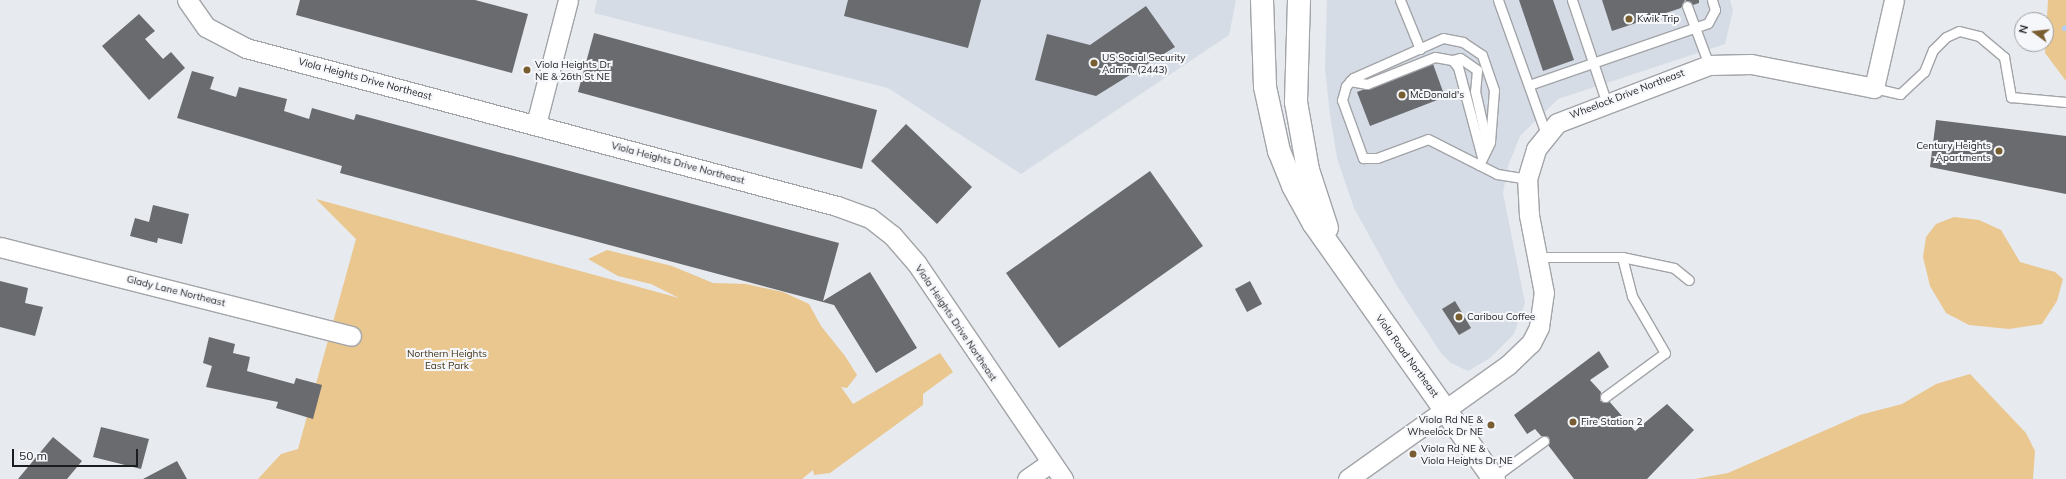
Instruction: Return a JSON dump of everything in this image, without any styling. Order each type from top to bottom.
[{"type":"main road","name":"Viola Road Northeast","points":[[1262,0],[1261,58],[1279,150],[1314,224],[1493,478]]},
{"type":"main road","name":"Viola Road Northeast","points":[[1299,0],[1295,68],[1300,135],[1335,252]]},
{"type":"street","name":"Viola Heights Drive Northeast","points":[[187,0],[206,27],[246,48],[536,124],[838,206],[870,218],[892,235],[917,264],[1050,463],[1063,479]]},
{"type":"street","points":[[536,124],[568,0]]},
{"type":"street","points":[[1874,88],[1894,0]]},
{"type":"street","name":"Wheelock Drive Northeast","points":[[1445,409],[1508,366],[1531,343],[1543,311],[1540,257],[1529,214],[1527,179],[1536,149],[1546,134],[1567,117],[1606,101],[1709,65],[1733,62],[1769,66],[1874,88]]},
{"type":"street","name":"Glady Lane Northeast","points":[[0,247],[351,336]]},
{"type":"street","points":[[1348,479],[1445,409]]},
{"type":"street","points":[[1027,479],[1050,463]]},
{"type":"lane","points":[[1400,0],[1420,49]]},
{"type":"lane","points":[[1498,0],[1546,134]]},
{"type":"lane","points":[[1572,0],[1606,101]]},
{"type":"lane","points":[[1529,85],[1593,60],[1694,28],[1711,21],[1715,10],[1712,0]]},
{"type":"lane","points":[[1687,6],[1709,65]]},
{"type":"lane","points":[[1874,88],[1900,94],[1924,72],[1933,50],[1946,37],[1959,31],[1979,36],[2004,57],[2011,97],[2066,102]]},
{"type":"lane","points":[[1480,161],[1488,146],[1494,115],[1494,90],[1482,55],[1463,42],[1443,38],[1350,81],[1342,100],[1363,158],[1368,160],[1428,139],[1480,161],[1497,174],[1527,179]]},
{"type":"lane","points":[[1350,81],[1367,84],[1435,57],[1452,60],[1460,58],[1477,70],[1475,91],[1488,146]]},
{"type":"lane","points":[[1452,60],[1458,67],[1480,161]]},
{"type":"lane","points":[[1540,257],[1622,257],[1674,268],[1689,280]]},
{"type":"lane","points":[[1605,396],[1665,353],[1632,296],[1622,257]]},
{"type":"lane","points":[[1493,478],[1544,440]]},
{"type":"shaded area","points":[[597,0],[1236,0],[1229,35],[1021,174],[888,88],[594,13]]},
{"type":"shaded area","points":[[1327,0],[1730,0],[1733,10],[1725,44],[1558,99],[1520,136],[1508,166],[1503,193],[1525,303],[1514,334],[1490,358],[1468,371],[1451,363],[1441,353],[1397,286],[1354,208],[1337,158],[1330,115],[1325,68]]},
{"type":"green space","points":[[2048,0],[2066,0],[2066,81],[2045,53],[2054,52],[2054,12],[2047,12]]},
{"type":"green space","name":"Northern Heights East Park","points":[[316,199],[679,298],[651,284],[618,276],[588,259],[607,250],[672,266],[713,283],[746,284],[783,292],[809,304],[821,326],[845,356],[857,375],[847,388],[841,387],[853,404],[940,353],[953,372],[923,394],[923,405],[830,473],[814,475],[813,470],[802,479],[258,479],[281,454],[298,449],[356,239]]},
{"type":"green space","points":[[1954,217],[1979,220],[2001,230],[2020,262],[2055,272],[2063,279],[2057,301],[2042,324],[2009,329],[1969,325],[1946,313],[1930,286],[1923,257],[1926,237],[1936,224]]},
{"type":"green space","points":[[1970,374],[2026,433],[2035,451],[2033,479],[1695,479],[1728,473],[1860,415],[1902,404],[1936,384]]},
{"type":"building","points":[[300,0],[475,0],[528,14],[512,73],[296,15]]},
{"type":"building","points":[[848,0],[981,0],[968,48],[844,16]]},
{"type":"building","points":[[1519,0],[1553,0],[1574,60],[1543,71]]},
{"type":"building","name":"Kwik Trip","points":[[1602,0],[1685,0],[1681,8],[1612,31]]},
{"type":"building","points":[[1685,0],[1699,0],[1699,3],[1693,5]]},
{"type":"building","name":"US Social Security Admin. (2443)","points":[[1146,6],[1175,47],[1096,96],[1035,80],[1047,34],[1090,45]]},
{"type":"building","points":[[139,14],[155,31],[145,39],[163,59],[171,52],[185,68],[149,100],[102,46]]},
{"type":"building","points":[[594,33],[877,110],[862,169],[578,92]]},
{"type":"building","points":[[1433,64],[1445,97],[1370,126],[1357,92]]},
{"type":"building","points":[[192,71],[214,77],[210,89],[236,97],[239,87],[287,99],[284,111],[309,119],[312,108],[354,120],[356,114],[839,243],[823,301],[870,272],[917,348],[876,373],[834,305],[340,173],[342,166],[177,118]]},
{"type":"building","name":"Century Heights Apartments","points":[[1936,120],[2066,136],[2066,194],[1930,167]]},
{"type":"building","points":[[906,124],[972,187],[937,224],[871,161]]},
{"type":"building","points":[[1150,171],[1203,246],[1059,348],[1006,273]]},
{"type":"building","points":[[153,205],[189,214],[182,244],[158,238],[157,243],[130,236],[135,218],[149,222]]},
{"type":"building","points":[[0,281],[28,288],[25,303],[43,307],[35,336],[0,327]]},
{"type":"building","points":[[1250,281],[1262,304],[1247,312],[1235,289]]},
{"type":"building","points":[[1455,301],[1471,328],[1459,335],[1442,309]]},
{"type":"building","points":[[209,337],[235,344],[233,353],[250,357],[247,371],[294,384],[296,378],[322,385],[313,419],[276,408],[278,402],[206,387],[212,366],[203,363]]},
{"type":"building","name":"Fire Station 2","points":[[1599,351],[1609,367],[1590,380],[1601,392],[1600,401],[1609,401],[1635,431],[1667,404],[1694,430],[1647,479],[1574,479],[1548,445],[1549,437],[1541,436],[1535,429],[1527,434],[1514,415]]},
{"type":"building","points":[[101,427],[149,439],[141,469],[93,457]]},
{"type":"building","points":[[53,437],[82,461],[67,479],[18,479]]},
{"type":"building","points":[[177,461],[187,479],[143,479]]},
{"type":"place","name":"Kwik Trip","points":[[1629,19]]},
{"type":"place","name":"US Social Security Admin. (2443)","points":[[1094,63]]},
{"type":"place","name":"Viola Heights Dr NE & 26th St NE","points":[[527,70]]},
{"type":"place","name":"McDonald's","points":[[1402,95]]},
{"type":"place","name":"Century Heights Apartments","points":[[1999,151]]},
{"type":"place","name":"Caribou Coffee","points":[[1459,317]]},
{"type":"place","name":"Fire Station 2","points":[[1573,422]]},
{"type":"place","name":"Viola Rd NE & Wheelock Dr NE","points":[[1491,425]]},
{"type":"place","name":"Viola Rd NE & Viola Heights Dr NE","points":[[1413,454]]}]
